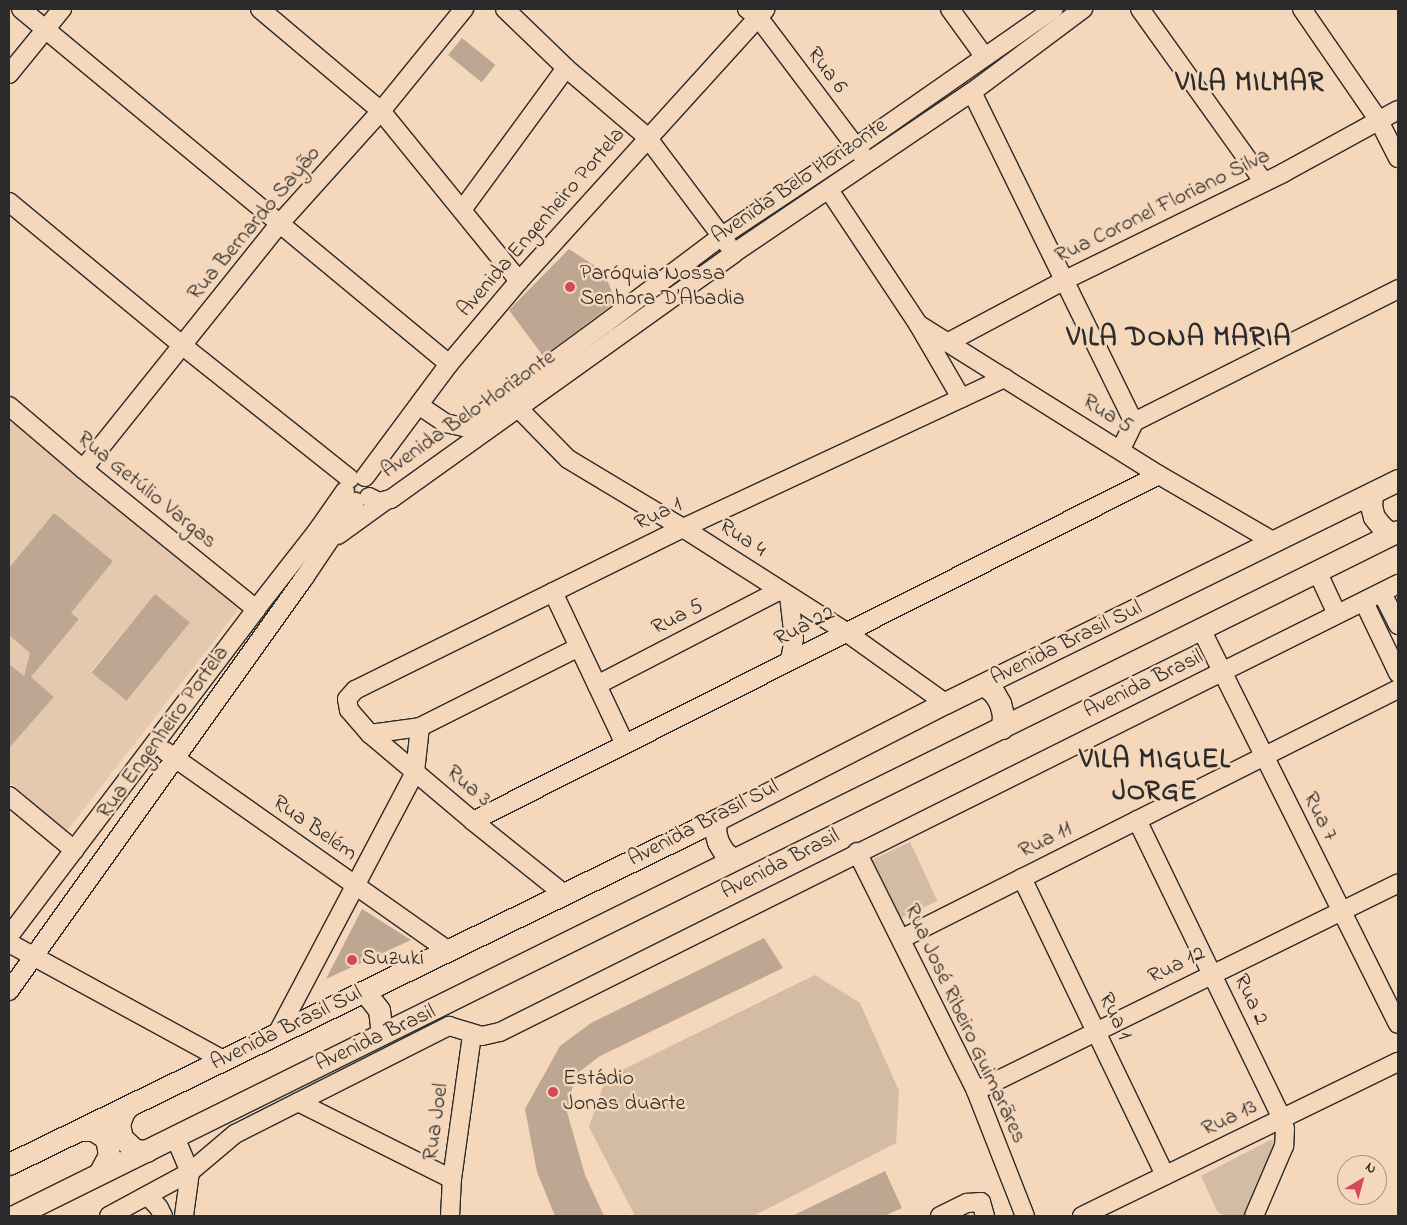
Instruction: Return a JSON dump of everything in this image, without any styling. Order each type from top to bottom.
[{"type":"main road","name":"Avenida Brasil Sul","points":[[9,1164],[716,820],[945,703],[1398,480]]},
{"type":"main road","points":[[1372,493],[1371,506],[1374,517],[1382,527],[1395,532]]},
{"type":"main road","points":[[1350,505],[1364,523],[1366,546]]},
{"type":"main road","name":"Avenida Brasil Sul","points":[[14,1216],[1395,532]]},
{"type":"main road","points":[[1007,673],[1006,692],[1016,709],[1024,715]]},
{"type":"main road","points":[[984,685],[994,693],[1000,703],[1002,728]]},
{"type":"main road","points":[[716,820],[715,831],[718,842],[724,852],[733,859]]},
{"type":"main road","points":[[691,832],[707,848],[710,860],[709,871]]},
{"type":"main road","points":[[385,982],[389,1005],[404,1023]]},
{"type":"main road","points":[[365,992],[379,1010],[382,1034]]},
{"type":"main road","points":[[129,1106],[124,1111],[119,1124],[122,1138],[130,1147],[147,1151]]},
{"type":"main road","points":[[80,1130],[93,1130],[104,1137],[107,1142],[109,1155],[100,1172]]},
{"type":"street","points":[[21,9],[281,222],[449,364]]},
{"type":"street","points":[[9,74],[62,9]]},
{"type":"street","points":[[260,9],[381,111],[519,281]]},
{"type":"street","name":"Rua Bernardo Sayão","points":[[83,470],[281,222],[381,111],[464,9]]},
{"type":"street","points":[[505,9],[566,68],[647,137],[734,253]]},
{"type":"street","points":[[950,9],[984,56]]},
{"type":"street","name":"Avenida Belo Horizonte","points":[[420,406],[445,423],[464,427],[722,236],[856,147],[984,56],[1054,16],[1083,9]]},
{"type":"street","points":[[1140,9],[1264,182]]},
{"type":"street","points":[[1302,9],[1378,119],[1398,158]]},
{"type":"street","name":"Avenida Engenheiro Portela","points":[[361,491],[449,364],[519,281],[757,11]]},
{"type":"street","name":"Rua 6","points":[[757,11],[868,162]]},
{"type":"street","name":"Avenida Belo Horizonte","points":[[361,491],[519,409],[734,253],[972,92],[1054,16]]},
{"type":"street","points":[[462,210],[566,68]]},
{"type":"street","points":[[972,92],[1134,422]]},
{"type":"street","name":"Rua Coronel Floriano Silva","points":[[947,343],[1065,280],[1179,226],[1284,173],[1378,119],[1398,110]]},
{"type":"street","name":"Rua 5","points":[[829,190],[918,324],[961,398]]},
{"type":"street","points":[[9,202],[361,491],[330,541]]},
{"type":"street","points":[[1121,449],[1134,422],[1398,289]]},
{"type":"street","name":"Rua 5","points":[[918,324],[1121,449],[1158,475],[1274,542]]},
{"type":"street","name":"Rua 1","points":[[349,710],[347,699],[355,690],[683,528],[1005,378]]},
{"type":"street","name":"Rua Getúlio Vargas","points":[[9,406],[83,470],[256,608]]},
{"type":"street","name":"Rua 4","points":[[519,409],[568,458],[683,528],[846,632],[945,703]]},
{"type":"street","name":"Rua 22","points":[[473,821],[1158,475]]},
{"type":"street","name":"Rua Engenheiro Portela","points":[[9,990],[330,541],[361,491]]},
{"type":"street","name":"Rua Engenheiro Portela","points":[[9,936],[256,608],[317,531],[361,491]]},
{"type":"street","points":[[1317,571],[1337,614]]},
{"type":"street","name":"Avenida Brasil","points":[[109,1216],[190,1172],[235,1134],[449,1026],[482,1036],[500,1032],[1398,584]]},
{"type":"street","points":[[553,592],[625,744]]},
{"type":"street","points":[[785,593],[794,640],[790,660]]},
{"type":"street","name":"Rua 5","points":[[597,685],[785,593]]},
{"type":"street","points":[[1382,593],[1398,625]]},
{"type":"street","points":[[1364,602],[1398,673]]},
{"type":"street","name":"Rua 7","points":[[1200,629],[1398,1024]]},
{"type":"street","points":[[370,734],[420,727],[579,647]]},
{"type":"street","name":"Rua 11","points":[[901,939],[1398,689]]},
{"type":"street","name":"Rua 3","points":[[349,710],[370,734],[473,821],[564,894]]},
{"type":"street","points":[[277,1034],[415,772],[420,727]]},
{"type":"street","name":"Rua Belém","points":[[154,743],[448,950]]},
{"type":"street","points":[[9,796],[74,850]]},
{"type":"street","name":"Rua 2","points":[[1137,820],[1282,1118]]},
{"type":"street","name":"Rua José Ribeiro Guimarãres","points":[[858,852],[976,1091],[1025,1216]]},
{"type":"street","name":"Rua 1","points":[[1022,878],[1165,1175]]},
{"type":"street","name":"Rua 12","points":[[976,1091],[1398,883]]},
{"type":"street","points":[[9,943],[224,1060]]},
{"type":"street","points":[[443,1004],[449,1026]]},
{"type":"street","name":"Rua Joel","points":[[450,1216],[452,1178],[472,1034]]},
{"type":"street","name":"Rua 13","points":[[1082,1216],[1398,1062]]},
{"type":"street","points":[[298,1102],[452,1178]]},
{"type":"street","points":[[1254,1216],[1284,1146],[1285,1129],[1282,1118]]},
{"type":"street","points":[[175,1137],[190,1172],[184,1216]]},
{"type":"street","points":[[148,1196],[159,1208],[163,1216]]},
{"type":"street","points":[[940,1216],[967,1203],[981,1202],[985,1216]]},
{"type":"shaded area","points":[[9,420],[241,606],[66,832],[9,781],[9,748],[54,697],[25,672],[24,676],[9,664],[9,635],[42,663],[79,619],[13,564],[9,568]],"holes":[[[54,513],[113,561],[20,555]],[[155,594],[190,622],[125,700],[91,671]]]},
{"type":"shaded area","points":[[910,842],[937,901],[899,919],[872,860]]},
{"type":"shaded area","points":[[815,975],[860,1003],[899,1091],[896,1143],[753,1216],[635,1216],[589,1127],[606,1078]]},
{"type":"shaded area","points":[[1272,1139],[1278,1148],[1247,1216],[1224,1216],[1217,1211],[1201,1176]]},
{"type":"building","points":[[462,38],[495,65],[482,82],[448,55]]},
{"type":"building","name":"Paróquia Nossa Senhora D’Abadia","points":[[569,249],[604,272],[616,302],[543,356],[509,310]]},
{"type":"building","points":[[54,513],[113,561],[71,613],[79,619],[31,677],[54,697],[9,748],[9,664],[24,676],[30,653],[9,635],[9,568]]},
{"type":"building","points":[[155,594],[190,622],[126,701],[91,672]]},
{"type":"building","name":"Suzuki","points":[[362,909],[411,940],[326,979]]},
{"type":"building","name":"Estádio Jonas duarte","points":[[764,938],[783,968],[600,1056],[575,1075],[567,1112],[585,1175],[604,1216],[555,1216],[537,1172],[525,1109],[560,1046],[591,1023]]},
{"type":"building","points":[[885,1171],[902,1208],[884,1216],[792,1216]]},
{"type":"place","name":"Paróquia Nossa Senhora D’Abadia","points":[[570,287]]},
{"type":"place","name":"Suzuki","points":[[352,960]]},
{"type":"place","name":"Estádio Jonas duarte","points":[[553,1092]]},
{"type":"district","name":"VILA MILMAR","points":[[1250,84]]},
{"type":"district","name":"VILA DONA MARIA","points":[[1179,339]]},
{"type":"district","name":"VILA MIGUEL JORGE","points":[[1155,777]]}]
